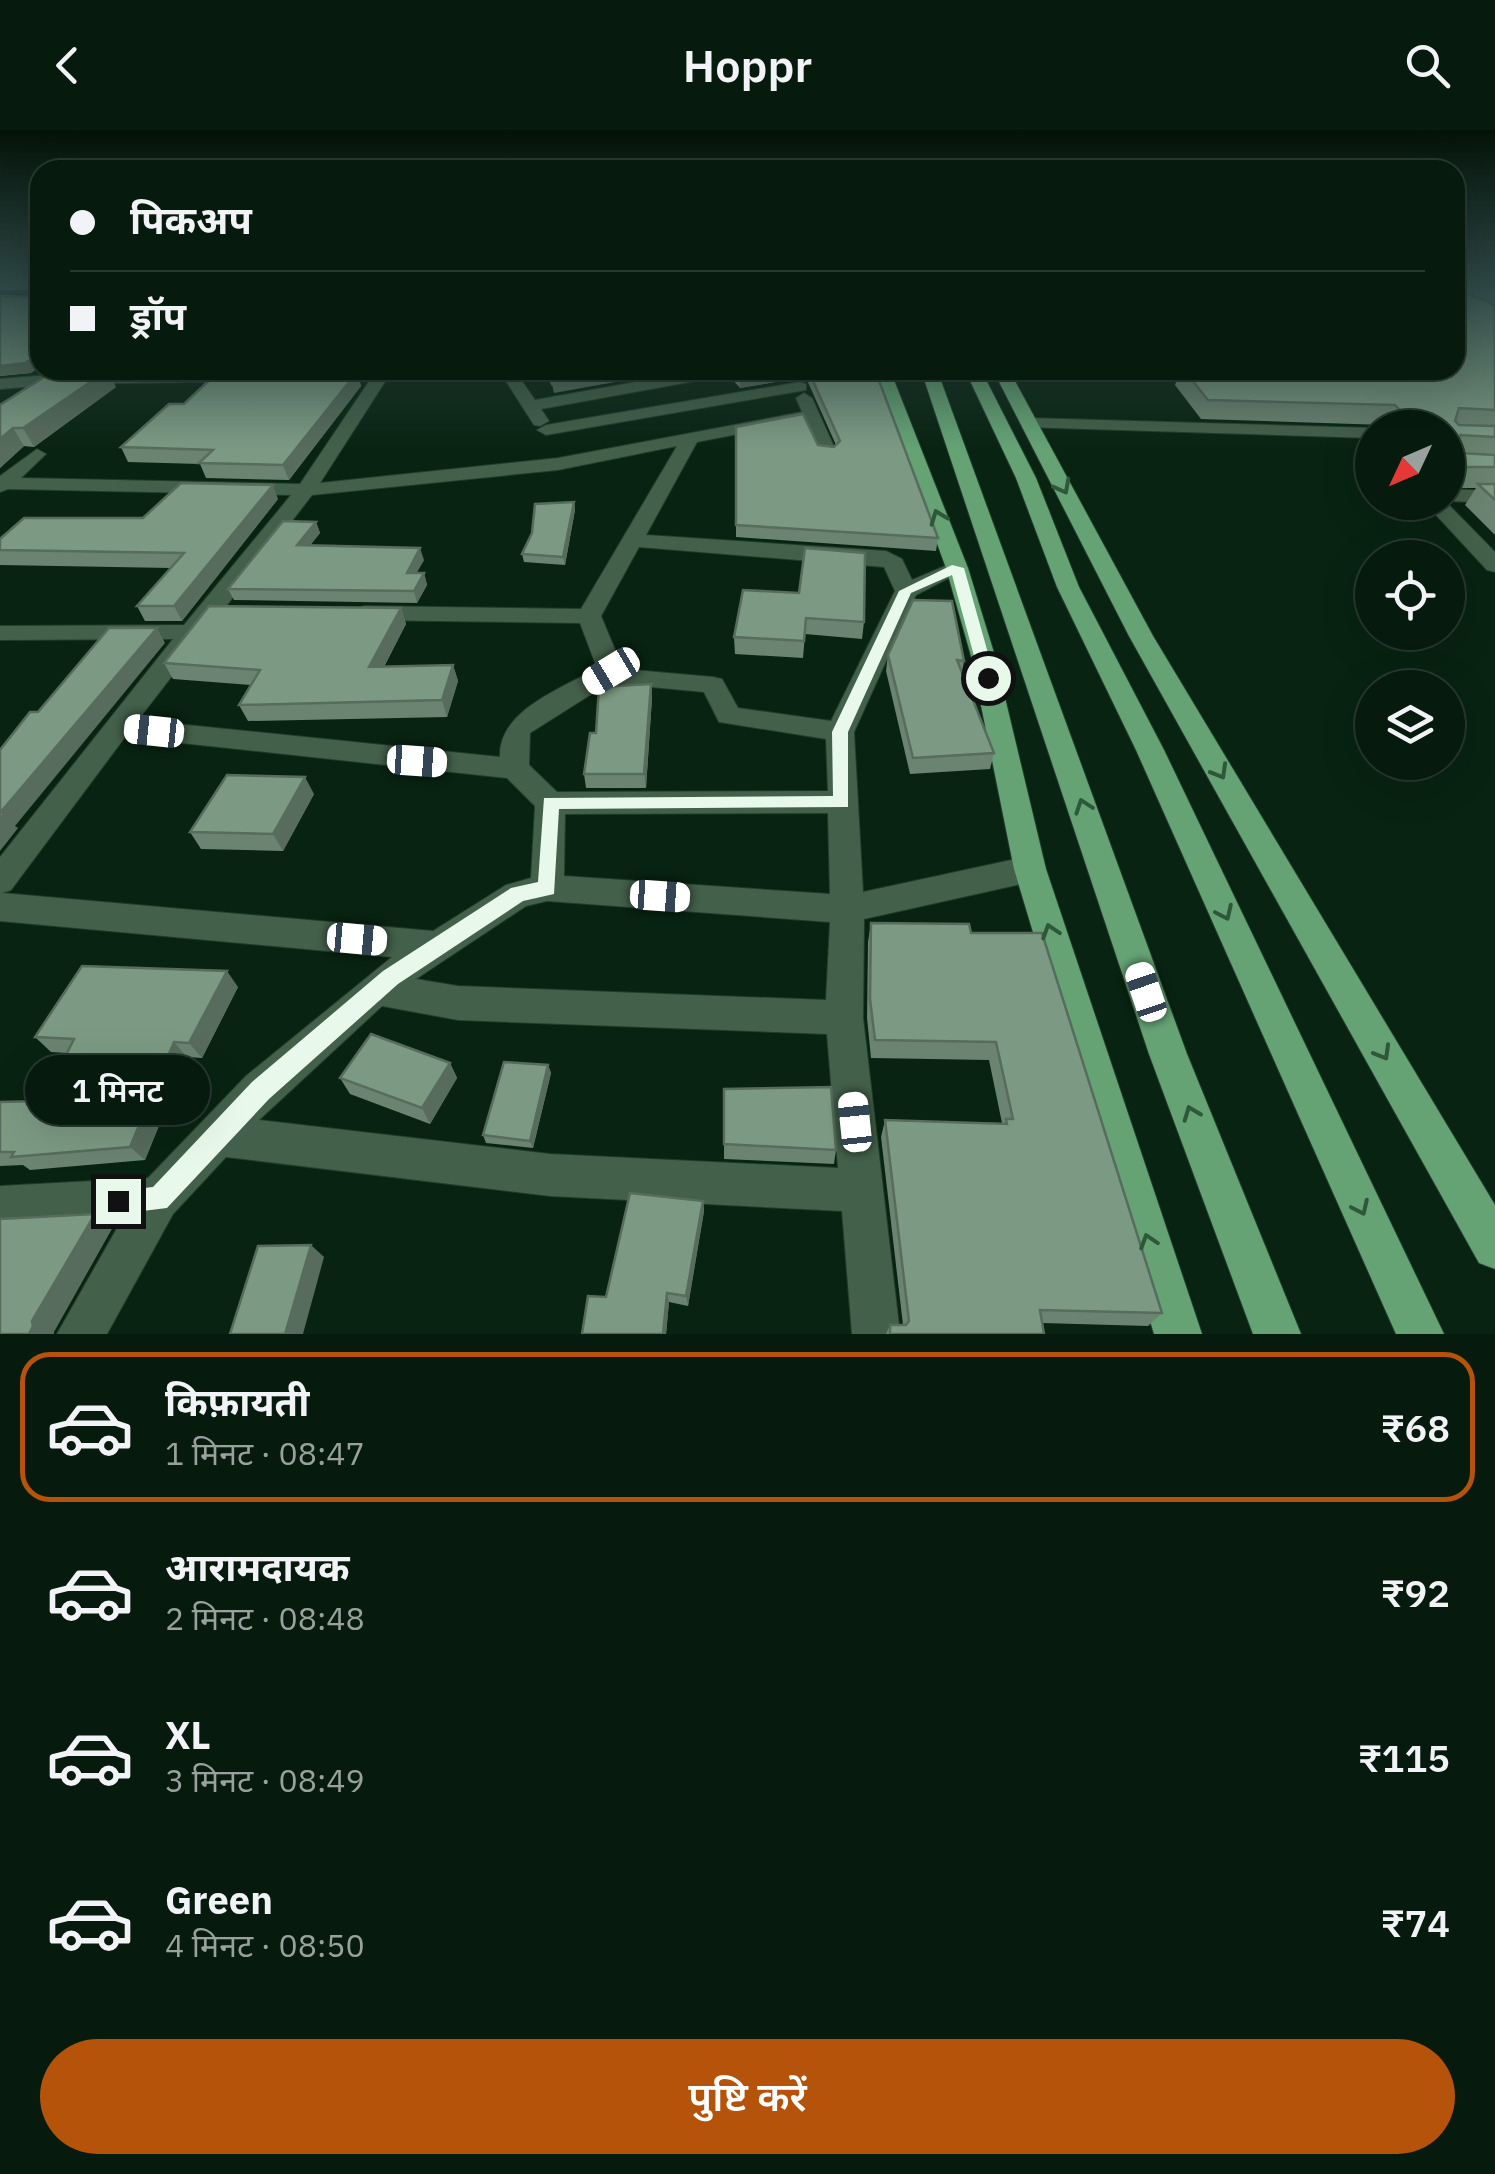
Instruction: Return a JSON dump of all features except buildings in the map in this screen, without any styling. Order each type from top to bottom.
[{"type":"main road","points":[[886,380],[957,568],[988,678],[1030,869],[1178,1334]]},
{"type":"main road","points":[[933,380],[1168,1054],[1277,1334]]},
{"type":"main road","points":[[991,380],[1068,587],[1420,1334]]},
{"type":"main road","points":[[994,380],[1030,423],[1142,636],[1495,1247]]},
{"type":"main road","points":[[988,678],[1023,632]]},
{"type":"street","points":[[0,384],[48,380]]},
{"type":"street","points":[[30,399],[58,380]]},
{"type":"street","points":[[0,881],[208,610],[306,490],[371,380]]},
{"type":"street","points":[[515,380],[546,430],[558,464]]},
{"type":"street","points":[[532,406],[674,380]]},
{"type":"street","points":[[546,430],[793,380]]},
{"type":"street","points":[[798,380],[827,451]]},
{"type":"street","points":[[1,477],[306,490],[558,464],[811,415]]},
{"type":"street","points":[[1030,423],[1355,434]]},
{"type":"street","points":[[589,616],[691,438]]},
{"type":"street","points":[[1,477],[31,458]]},
{"type":"street","points":[[1465,496],[1495,498]]},
{"type":"street","points":[[1451,520],[1495,564]]},
{"type":"street","points":[[1458,528],[1495,530]]},
{"type":"street","points":[[631,540],[886,558],[894,564],[906,591]]},
{"type":"street","points":[[876,1334],[844,1018],[848,909],[840,732],[906,591],[957,568]]},
{"type":"street","points":[[208,610],[246,611]]},
{"type":"street","points":[[341,612],[589,616]]},
{"type":"street","points":[[589,616],[613,676],[713,685],[729,716],[840,732]]},
{"type":"street","points":[[0,633],[192,632]]},
{"type":"street","points":[[515,768],[513,740],[519,727],[611,671]]},
{"type":"street","points":[[117,727],[315,747],[369,757],[515,768],[550,803],[842,802]]},
{"type":"street","points":[[547,888],[550,803]]},
{"type":"street","points":[[81,1334],[158,1199],[260,1090],[376,989],[518,894],[547,888],[848,909],[1030,869]]},
{"type":"street","points":[[0,907],[436,946]]},
{"type":"street","points":[[376,989],[458,1002],[844,1018]]},
{"type":"street","points":[[218,1134],[550,1175],[862,1191]]},
{"type":"street","points":[[0,1208],[158,1199]]},
{"type":"route","points":[[118,1201],[158,1199],[260,1090],[390,977],[518,894],[547,888],[550,803],[842,802],[840,732],[906,591],[957,568],[988,678]]}]
